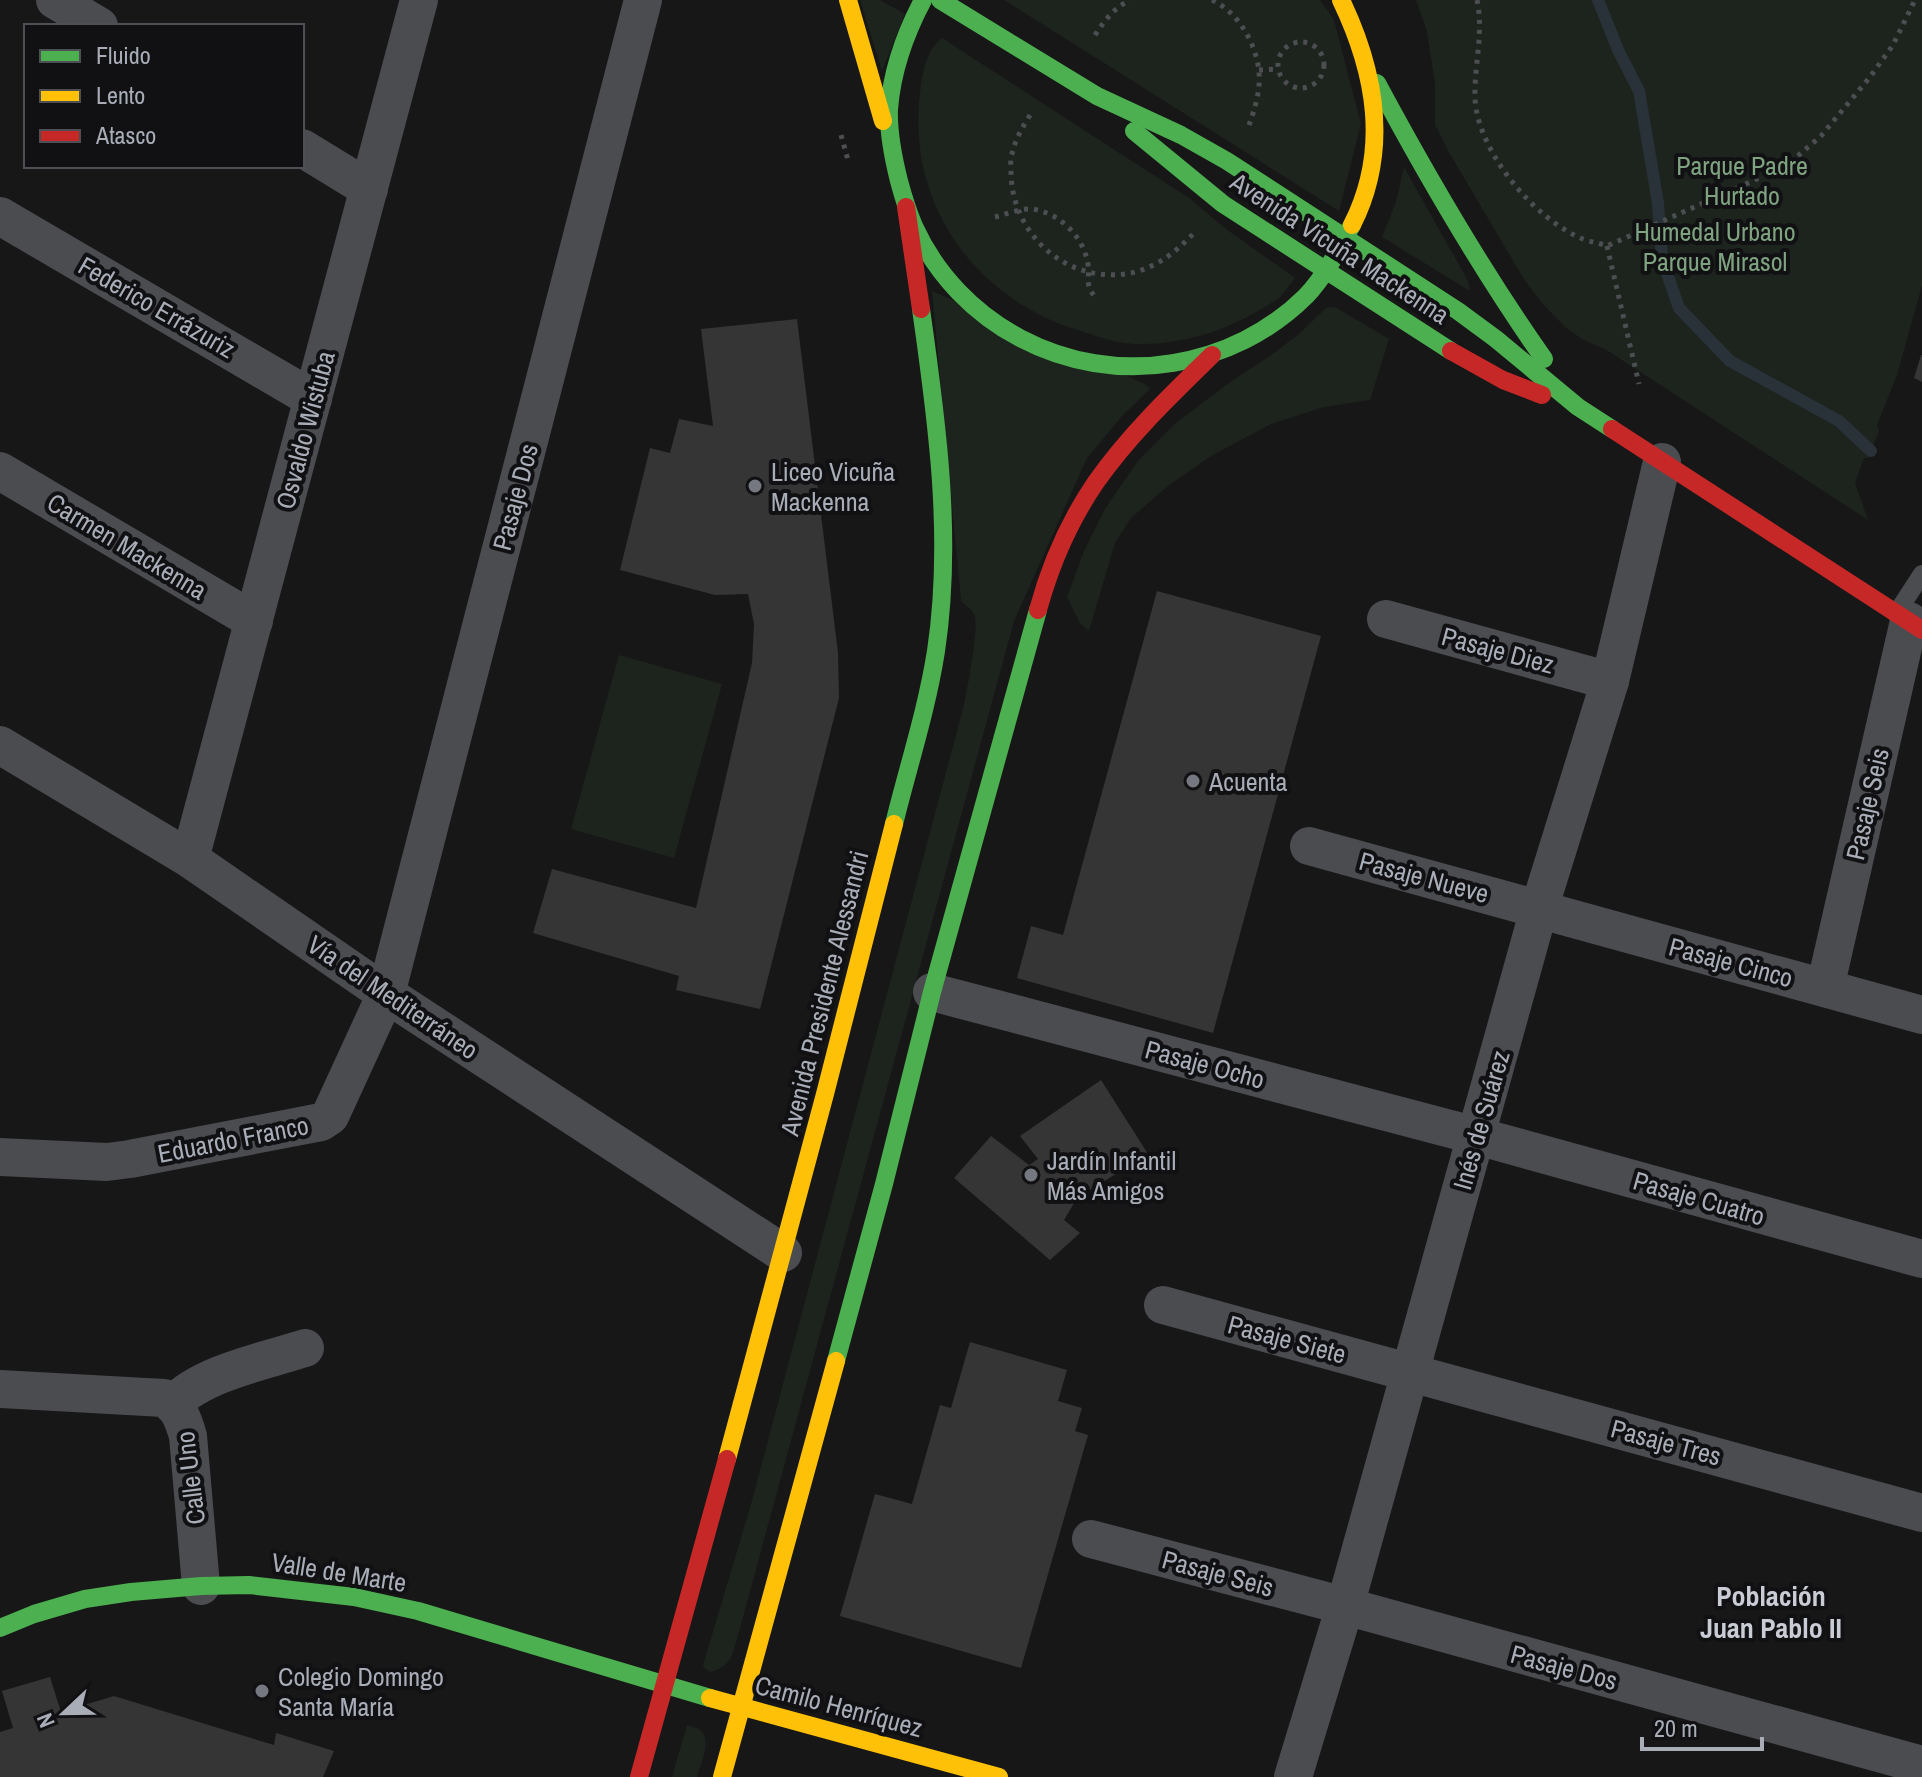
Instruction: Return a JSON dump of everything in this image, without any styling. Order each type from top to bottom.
[{"type":"main road","points":[[848,0],[891,150]]},
{"type":"main road","name":"Avenida Presidente Alessandri","points":[[639,1777],[783,1253],[935,657],[943,541],[940,453],[906,207],[891,150],[890,115],[893,80],[906,35],[923,0]]},
{"type":"main road","name":"Avenida Vicuña Mackenna","points":[[940,0],[1097,96],[1181,135],[1227,161],[1458,311],[1578,407],[1909,622]]},
{"type":"main road","name":"Avenida Presidente Alessandri","points":[[906,207],[936,267],[971,305],[1012,335],[1060,356],[1110,367],[1161,366],[1212,355],[1246,340],[1277,321],[1306,296],[1325,271],[1363,204],[1373,162],[1375,109],[1368,64],[1341,0]]},
{"type":"main road","points":[[1368,64],[1485,273],[1578,407]]},
{"type":"main road","name":"Avenida Vicuña Mackenna","points":[[1097,96],[1132,130],[1223,204],[1325,271],[1471,363],[1503,380],[1578,407]]},
{"type":"main road","name":"Avenida Presidente Alessandri","points":[[722,1777],[1039,605],[1083,503],[1103,473],[1128,441],[1212,355]]},
{"type":"main road","name":"Valle de Marte","points":[[0,1628],[85,1599],[201,1586],[262,1586],[354,1597],[418,1611],[665,1684]]},
{"type":"main road","name":"Camilo Henríquez","points":[[665,1684],[999,1777]]},
{"type":"street","points":[[55,0],[96,24]]},
{"type":"street","name":"Osvaldo Wistuba","points":[[190,859],[419,0]]},
{"type":"street","name":"Pasaje Dos","points":[[386,994],[643,0]]},
{"type":"street","points":[[304,149],[369,189]]},
{"type":"street","name":"Federico Errázuriz","points":[[0,216],[313,399]]},
{"type":"street","name":"Inés de Suárez","points":[[1293,1777],[1345,1606],[1539,909],[1610,681],[1662,462]]},
{"type":"street","name":"Carmen Mackenna","points":[[0,471],[254,621]]},
{"type":"street","name":"Pasaje Diez","points":[[1386,619],[1610,681]]},
{"type":"street","name":"Pasaje Seis","points":[[1825,988],[1909,622]]},
{"type":"street","name":"Vía del Mediterráneo","points":[[0,745],[190,859],[386,994],[783,1253]]},
{"type":"street","name":"Pasaje Nueve","points":[[1309,846],[1539,909]]},
{"type":"street","name":"Pasaje Cinco","points":[[1539,909],[1922,1015]]},
{"type":"street","name":"Pasaje Ocho","points":[[932,992],[1477,1136]]},
{"type":"street","name":"Eduardo Franco","points":[[0,1157],[107,1162],[321,1122],[330,1116],[386,994]]},
{"type":"street","name":"Pasaje Cuatro","points":[[1477,1136],[1922,1259]]},
{"type":"street","name":"Pasaje Siete","points":[[1163,1305],[1410,1372]]},
{"type":"street","points":[[173,1404],[205,1380],[305,1348]]},
{"type":"street","name":"Pasaje Tres","points":[[1410,1372],[1922,1513]]},
{"type":"street","name":"Calle Uno","points":[[0,1389],[164,1398],[173,1404],[181,1414],[188,1436],[201,1586]]},
{"type":"street","name":"Pasaje Seis","points":[[1091,1539],[1345,1606]]},
{"type":"street","name":"Pasaje Dos","points":[[1345,1606],[1922,1765]]},
{"type":"lane","points":[[1909,622],[1922,574]]},
{"type":"path","points":[[1095,35],[1118,6],[1130,0]]},
{"type":"path","points":[[1212,0],[1239,21],[1254,51],[1259,84],[1247,129]]},
{"type":"path","points":[[1477,0],[1479,31],[1475,99],[1479,122],[1488,144],[1505,172],[1543,214],[1582,239],[1607,246],[1786,166],[1821,136],[1870,77],[1893,45],[1915,0]]},
{"type":"path","points":[[1297,42],[1314,45],[1324,60],[1321,77],[1306,87],[1289,84],[1279,69],[1282,52],[1297,42]]},
{"type":"path","points":[[1259,70],[1279,69]]},
{"type":"path","points":[[1030,115],[1018,135],[1011,156],[1011,186],[1023,221],[1040,245],[1065,263],[1094,273],[1125,274],[1154,266],[1178,251],[1200,227]]},
{"type":"path","points":[[995,217],[1030,209],[1062,221],[1073,231],[1081,245],[1087,262],[1089,290],[1097,299]]},
{"type":"path","points":[[1607,246],[1639,384]]},
{"type":"green space","points":[[860,0],[880,0],[905,14],[882,71]]},
{"type":"green space","points":[[1004,0],[1320,0],[1334,20],[1361,124],[1339,211]]},
{"type":"green space","name":"Parque Padre Hurtado","points":[[1416,0],[1922,0],[1922,285],[1897,375],[1877,425],[1879,431],[1855,483],[1868,520],[1605,349],[1582,339],[1565,327],[1543,304],[1525,281],[1435,125],[1435,84],[1427,31]]},
{"type":"green space","points":[[942,38],[1189,198],[1226,229],[1295,278],[1277,300],[1231,325],[1198,336],[1149,344],[1113,341],[1078,330],[1042,316],[1010,297],[982,273],[958,246],[940,214],[927,180],[919,144],[919,105],[924,68],[931,51]]},
{"type":"green space","points":[[1404,167],[1468,281],[1470,291],[1382,237],[1396,202]]},
{"type":"green space","points":[[932,291],[1145,384],[1150,389],[1123,415],[1087,458],[1014,621],[737,1639],[726,1664],[710,1672],[703,1667],[704,1662],[750,1508],[964,705],[970,672],[975,620],[973,612],[961,600]]},
{"type":"green space","points":[[1335,307],[1389,339],[1370,400],[1324,407],[1271,424],[1211,456],[1168,486],[1131,518],[1115,543],[1089,631],[1080,623],[1067,597],[1084,551],[1106,507],[1138,461],[1176,423],[1300,333],[1326,308]]},
{"type":"green space","points":[[619,655],[722,684],[674,858],[571,829]]},
{"type":"green space","points":[[687,1725],[704,1734],[706,1746],[703,1759],[697,1777],[672,1777]]},
{"type":"building","points":[[797,319],[838,653],[839,698],[760,1009],[676,990],[679,976],[533,933],[552,869],[696,908],[752,663],[754,624],[748,594],[715,595],[620,570],[650,448],[670,453],[679,419],[713,426],[701,329]]},
{"type":"building","points":[[1922,355],[1922,382],[1914,378]]},
{"type":"building","name":"Acuenta","points":[[1157,591],[1321,636],[1213,1033],[1017,978],[1031,926],[1063,935]]},
{"type":"building","points":[[1101,1080],[1148,1154],[1077,1198],[1064,1220],[1080,1233],[1050,1260],[954,1178],[991,1136],[1029,1165],[1038,1159],[1020,1136]]},
{"type":"building","points":[[970,1342],[1067,1370],[1058,1401],[1082,1408],[1075,1431],[1088,1435],[1021,1668],[840,1616],[875,1494],[912,1504],[940,1405],[951,1408]]},
{"type":"building","points":[[50,1677],[61,1712],[114,1696],[274,1745],[276,1733],[334,1751],[323,1777],[0,1777],[0,1732],[13,1728],[2,1691]]},
{"type":"waterway","points":[[1598,0],[1639,91],[1658,203],[1662,259],[1679,308],[1730,361],[1839,421],[1871,451]]},
{"type":"traffic: fast","points":[[923,0],[900,53],[889,109],[891,145],[902,192],[914,226],[934,261],[959,292],[988,318],[1021,338],[1056,354],[1094,363],[1133,366],[1173,363],[1228,348],[1277,321],[1306,296],[1331,262],[1352,225]]},
{"type":"traffic: fast","points":[[940,0],[1097,96],[1181,135],[1227,161],[1458,311],[1578,407],[1612,429]]},
{"type":"traffic: fast","points":[[1377,83],[1456,224],[1544,359]]},
{"type":"traffic: fast","points":[[1134,131],[1223,204],[1451,351]]},
{"type":"traffic: fast","points":[[894,824],[928,694],[941,609],[941,480],[921,309]]},
{"type":"traffic: fast","points":[[836,1361],[932,992],[1038,610]]},
{"type":"traffic: fast","points":[[0,1628],[85,1599],[201,1586],[249,1585],[354,1597],[418,1611],[710,1698]]},
{"type":"traffic: slow","points":[[848,0],[883,121]]},
{"type":"traffic: slow","points":[[1341,0],[1363,55],[1374,112],[1371,168],[1364,197],[1352,225]]},
{"type":"traffic: slow","points":[[727,1459],[894,824]]},
{"type":"traffic: slow","points":[[722,1777],[836,1361]]},
{"type":"traffic: slow","points":[[710,1698],[999,1777]]},
{"type":"traffic: jam","points":[[906,207],[921,309]]},
{"type":"traffic: jam","points":[[1451,351],[1503,380],[1542,395]]},
{"type":"traffic: jam","points":[[1038,610],[1062,544],[1096,482],[1136,432],[1212,355]]},
{"type":"traffic: jam","points":[[1612,429],[1922,630]]},
{"type":"traffic: jam","points":[[639,1777],[727,1459]]},
{"type":"place","name":"Liceo Vicuña Mackenna","points":[[755,486]]},
{"type":"place","name":"Acuenta","points":[[1193,781]]},
{"type":"place","name":"Jardín Infantil Más Amigos","points":[[1031,1175]]},
{"type":"place","name":"Colegio Domingo Santa María","points":[[262,1691]]},
{"type":"district","name":"Población Juan Pablo II","points":[[1771,1612]]},
{"type":"park label","name":"Humedal Urbano Parque Mirasol","points":[[1715,246]]}]
